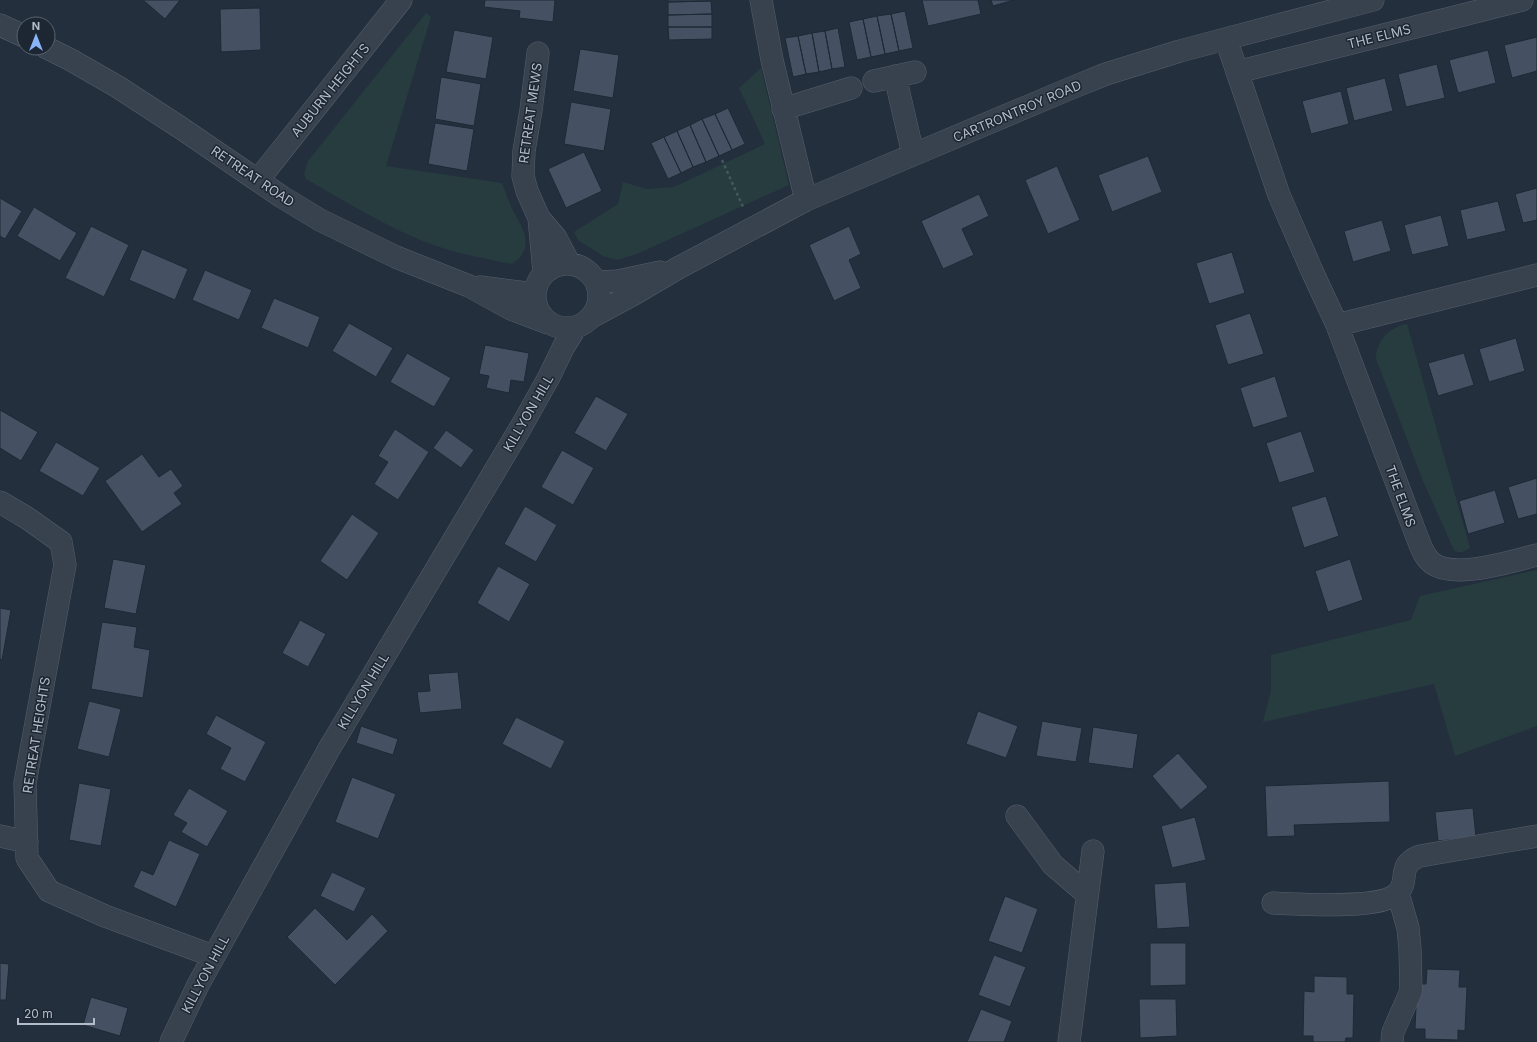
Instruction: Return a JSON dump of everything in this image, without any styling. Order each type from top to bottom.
[{"type":"street","name":"AUBURN HEIGHTS","points":[[258,180],[401,0]]},
{"type":"street","points":[[761,0],[772,60],[806,200]]},
{"type":"street","name":"CARTRONTROY ROAD","points":[[568,328],[634,294],[678,268],[806,200],[1106,74],[1180,51],[1374,0]]},
{"type":"street","name":"THE ELMS","points":[[1237,72],[1522,0]]},
{"type":"street","points":[[0,25],[16,32]]},
{"type":"street","name":"THE ELMS","points":[[1226,39],[1279,195],[1312,272],[1337,325],[1424,553],[1429,560],[1441,568],[1449,570],[1468,570],[1494,566],[1537,555]]},
{"type":"street","name":"RETREAT ROAD","points":[[56,52],[118,87],[282,197],[320,220],[396,257],[469,286],[511,309],[568,328]]},
{"type":"street","name":"RETREAT MEWS","points":[[538,53],[522,166],[527,191],[539,218],[556,238],[569,263]]},
{"type":"street","points":[[895,76],[913,154]]},
{"type":"street","points":[[784,109],[851,88]]},
{"type":"street","name":"RETREAT MEWS","points":[[539,218],[544,272]]},
{"type":"street","points":[[562,263],[569,263],[584,268],[593,275],[598,286],[600,297],[598,307],[568,328],[541,316],[537,308],[535,289],[538,280],[544,272],[562,263]]},
{"type":"street","name":"CARTRONTROY ROAD","points":[[596,282],[618,281],[678,268]]},
{"type":"street","points":[[1337,325],[1537,275]]},
{"type":"street","name":"RETREAT ROAD","points":[[469,286],[535,294]]},
{"type":"street","name":"KILLYON HILL","points":[[171,1042],[213,956],[329,749],[521,427],[549,377],[568,328]]},
{"type":"street","name":"RETREAT HEIGHTS","points":[[0,502],[27,518],[61,542],[66,565],[25,783],[27,858],[49,890],[105,916],[213,956]]},
{"type":"street","points":[[1017,816],[1054,865],[1087,894]]},
{"type":"street","points":[[0,836],[27,842]]},
{"type":"street","points":[[1273,903],[1349,904],[1373,903],[1386,900],[1398,893],[1403,883],[1407,864],[1412,859],[1420,856],[1537,836]]},
{"type":"street","points":[[1069,1042],[1093,851]]},
{"type":"street","points":[[1392,1042],[1393,1032],[1411,991],[1408,928],[1398,893]]},
{"type":"path","points":[[722,160],[752,229]]},
{"type":"green space","points":[[426,13],[431,17],[386,166],[502,183],[509,202],[522,228],[526,243],[520,257],[512,264],[454,251],[420,240],[348,203],[306,179],[304,174],[308,161]]},
{"type":"green space","points":[[761,68],[789,185],[637,254],[617,260],[603,256],[578,240],[574,232],[618,204],[623,182],[647,189],[674,187],[765,144],[739,88]]},
{"type":"green space","points":[[1407,324],[1470,548],[1463,552],[1454,550],[1423,481],[1376,359],[1378,346],[1385,336],[1395,328]]},
{"type":"green space","points":[[1537,570],[1537,726],[1455,756],[1434,684],[1263,722],[1271,690],[1271,655],[1411,620],[1420,596]]},
{"type":"building","points":[[143,0],[180,0],[165,19]]},
{"type":"building","points":[[485,0],[555,0],[553,22],[519,18],[520,11],[484,7]]},
{"type":"building","points":[[668,0],[711,0],[711,1],[668,2]]},
{"type":"building","points":[[922,0],[978,0],[981,14],[928,26]]},
{"type":"building","points":[[991,0],[1014,0],[993,6]]},
{"type":"building","points":[[711,1],[712,14],[668,15],[668,2]]},
{"type":"building","points":[[260,8],[261,50],[221,52],[220,9]]},
{"type":"building","points":[[905,11],[913,48],[899,51],[891,14]]},
{"type":"building","points":[[712,14],[712,27],[668,27],[668,15]]},
{"type":"building","points":[[891,14],[899,51],[885,54],[877,16]]},
{"type":"building","points":[[877,16],[885,54],[871,57],[863,19]]},
{"type":"building","points":[[863,19],[871,57],[857,60],[849,22]]},
{"type":"building","points":[[668,27],[712,27],[712,39],[669,40]]},
{"type":"building","points":[[838,28],[845,67],[832,69],[825,31]]},
{"type":"building","points":[[454,30],[493,37],[486,79],[446,72]]},
{"type":"building","points":[[825,31],[832,69],[819,72],[812,33]]},
{"type":"building","points":[[812,33],[819,72],[806,74],[798,36]]},
{"type":"building","points":[[798,36],[806,74],[793,77],[785,38]]},
{"type":"building","points":[[1537,37],[1537,71],[1512,78],[1504,45]]},
{"type":"building","points":[[580,49],[619,55],[613,98],[573,91]]},
{"type":"building","points":[[1488,50],[1496,83],[1458,93],[1449,60]]},
{"type":"building","points":[[1437,64],[1445,98],[1406,107],[1398,74]]},
{"type":"building","points":[[441,77],[481,84],[474,126],[435,119]]},
{"type":"building","points":[[1385,78],[1393,111],[1354,121],[1346,88]]},
{"type":"building","points":[[1341,91],[1349,124],[1311,134],[1302,101]]},
{"type":"building","points":[[571,102],[611,109],[604,151],[564,144]]},
{"type":"building","points":[[728,108],[745,144],[732,150],[715,114]]},
{"type":"building","points":[[715,114],[732,150],[719,156],[702,119]]},
{"type":"building","points":[[702,119],[719,156],[706,162],[690,125]]},
{"type":"building","points":[[435,123],[474,129],[467,171],[428,164]]},
{"type":"building","points":[[690,125],[706,162],[693,167],[677,131]]},
{"type":"building","points":[[677,131],[693,167],[681,173],[664,137]]},
{"type":"building","points":[[664,137],[681,173],[668,179],[651,143]]},
{"type":"building","points":[[584,152],[602,191],[566,208],[548,169]]},
{"type":"building","points":[[1148,156],[1162,192],[1112,212],[1098,175]]},
{"type":"building","points":[[1057,166],[1080,220],[1048,234],[1025,180]]},
{"type":"building","points":[[1537,188],[1537,220],[1523,223],[1515,194]]},
{"type":"building","points":[[979,194],[989,216],[962,229],[974,255],[943,269],[921,221]]},
{"type":"building","points":[[0,198],[22,211],[5,239],[0,236]]},
{"type":"building","points":[[1498,201],[1506,231],[1467,240],[1460,210]]},
{"type":"building","points":[[34,207],[77,233],[60,261],[17,236]]},
{"type":"building","points":[[1441,215],[1449,246],[1412,255],[1404,225]]},
{"type":"building","points":[[1382,220],[1391,251],[1353,262],[1344,231]]},
{"type":"building","points":[[91,226],[129,245],[104,297],[65,278]]},
{"type":"building","points":[[849,226],[861,254],[849,260],[861,288],[834,301],[809,245]]},
{"type":"building","points":[[142,249],[188,269],[175,300],[129,280]]},
{"type":"building","points":[[1232,252],[1245,293],[1209,304],[1196,263]]},
{"type":"building","points":[[205,270],[252,290],[239,320],[192,300]]},
{"type":"building","points":[[274,298],[320,317],[308,348],[261,328]]},
{"type":"building","points":[[1250,313],[1264,354],[1228,365],[1215,325]]},
{"type":"building","points":[[349,323],[393,348],[376,377],[332,351]]},
{"type":"building","points":[[1516,338],[1525,371],[1489,382],[1479,349]]},
{"type":"building","points":[[485,345],[529,353],[524,382],[511,380],[509,393],[486,388],[489,376],[479,374]]},
{"type":"building","points":[[407,353],[451,378],[434,407],[390,382]]},
{"type":"building","points":[[1464,353],[1474,385],[1438,396],[1428,363]]},
{"type":"building","points":[[1275,376],[1288,417],[1253,428],[1240,388]]},
{"type":"building","points":[[596,396],[628,414],[606,451],[574,433]]},
{"type":"building","points":[[0,410],[38,432],[21,461],[0,448]]},
{"type":"building","points":[[395,429],[429,452],[398,500],[374,484],[388,462],[378,456]]},
{"type":"building","points":[[446,430],[474,450],[461,468],[433,448]]},
{"type":"building","points":[[1301,431],[1315,472],[1279,483],[1266,443]]},
{"type":"building","points":[[56,442],[100,468],[83,496],[39,471]]},
{"type":"building","points":[[562,450],[594,468],[573,505],[541,487]]},
{"type":"building","points":[[142,454],[159,477],[171,469],[183,486],[174,493],[182,504],[142,532],[105,481]]},
{"type":"building","points":[[1537,478],[1537,514],[1518,519],[1508,487]]},
{"type":"building","points":[[1495,490],[1505,523],[1468,534],[1459,501]]},
{"type":"building","points":[[1326,496],[1339,536],[1304,548],[1291,507]]},
{"type":"building","points":[[525,506],[557,525],[536,562],[504,544]]},
{"type":"building","points":[[352,514],[379,533],[347,580],[320,561]]},
{"type":"building","points":[[113,559],[146,565],[136,614],[104,608]]},
{"type":"building","points":[[1350,559],[1363,600],[1328,612],[1315,571]]},
{"type":"building","points":[[498,566],[530,584],[509,622],[477,603]]},
{"type":"building","points":[[0,608],[11,610],[2,660],[0,659]]},
{"type":"building","points":[[300,620],[326,634],[308,667],[282,653]]},
{"type":"building","points":[[102,622],[137,627],[134,647],[150,650],[143,698],[91,689]]},
{"type":"building","points":[[458,672],[462,709],[420,713],[417,692],[430,691],[428,674]]},
{"type":"building","points":[[89,701],[121,709],[109,757],[77,749]]},
{"type":"building","points":[[978,711],[1018,726],[1006,758],[966,744]]},
{"type":"building","points":[[216,715],[266,742],[245,782],[220,769],[231,748],[206,734]]},
{"type":"building","points":[[516,717],[565,741],[551,769],[502,744]]},
{"type":"building","points":[[1042,721],[1082,728],[1076,762],[1036,756]]},
{"type":"building","points":[[361,726],[398,739],[393,755],[356,743]]},
{"type":"building","points":[[1093,727],[1138,734],[1133,769],[1088,763]]},
{"type":"building","points":[[1178,753],[1208,787],[1181,810],[1152,776]]},
{"type":"building","points":[[352,777],[396,794],[378,839],[335,822]]},
{"type":"building","points":[[1389,781],[1390,822],[1294,825],[1295,836],[1267,837],[1265,786]]},
{"type":"building","points":[[79,783],[111,789],[101,846],[69,840]]},
{"type":"building","points":[[189,788],[228,811],[207,847],[181,832],[187,823],[173,815]]},
{"type":"building","points":[[1473,808],[1476,837],[1438,841],[1435,812]]},
{"type":"building","points":[[1195,817],[1206,860],[1172,868],[1161,826]]},
{"type":"building","points":[[169,840],[200,854],[176,907],[133,887],[141,870],[153,875]]},
{"type":"building","points":[[332,872],[366,888],[354,912],[320,896]]},
{"type":"building","points":[[1186,882],[1190,927],[1157,929],[1154,884]]},
{"type":"building","points":[[1005,896],[1038,909],[1022,953],[988,941]]},
{"type":"building","points":[[315,908],[347,940],[372,914],[388,931],[335,985],[287,937]]},
{"type":"building","points":[[1150,943],[1186,943],[1186,985],[1150,986]]},
{"type":"building","points":[[994,955],[1026,967],[1010,1007],[978,995]]},
{"type":"building","points":[[0,963],[9,964],[6,1000],[0,1000]]},
{"type":"building","points":[[1427,969],[1460,970],[1459,987],[1467,987],[1465,1031],[1458,1030],[1458,1040],[1425,1039],[1425,1029],[1415,1029],[1417,984],[1426,984]]},
{"type":"building","points":[[1314,976],[1347,977],[1347,994],[1354,994],[1353,1038],[1346,1038],[1345,1042],[1313,1042],[1313,1036],[1303,1036],[1304,991],[1314,992]]},
{"type":"building","points":[[91,997],[128,1008],[120,1036],[83,1025]]},
{"type":"building","points":[[1139,999],[1176,999],[1177,1036],[1140,1038]]},
{"type":"building","points":[[981,1009],[1012,1021],[1004,1042],[967,1042]]}]
